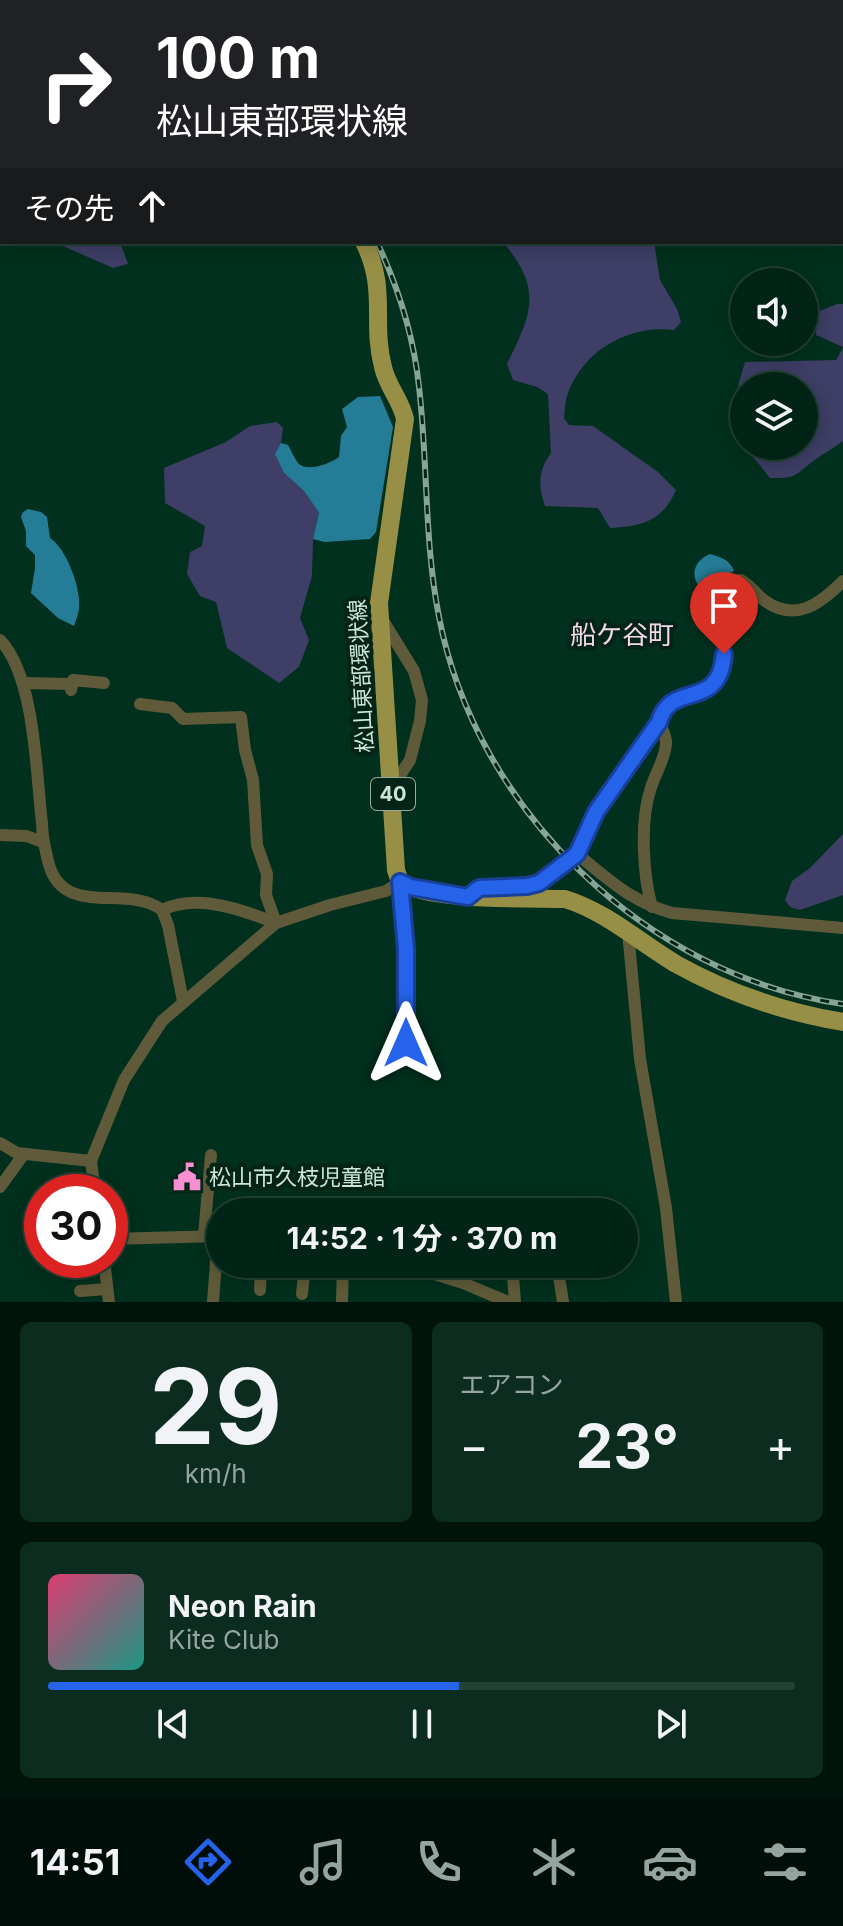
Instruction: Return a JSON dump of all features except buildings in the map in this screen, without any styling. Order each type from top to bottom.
[{"type":"main road","name":"松山東部環状線","points":[[365,244],[378,282],[383,367],[403,407],[405,419],[403,449],[382,573],[380,616],[396,870],[400,882]]},
{"type":"main road","points":[[400,882],[411,887],[468,897],[565,899],[594,910],[695,974],[738,994],[788,1010],[843,1022]]},
{"type":"street","points":[[468,897],[479,888],[539,883],[577,854],[596,812],[659,722],[662,712],[679,698],[705,691],[718,681],[723,668],[723,639],[706,599],[707,594],[741,580],[778,609],[804,610],[826,598],[843,581]]},
{"type":"street","points":[[380,616],[414,671],[423,711],[410,760],[392,788]]},
{"type":"street","points":[[0,640],[13,657],[24,683],[42,842],[51,872],[68,891],[79,896],[145,902],[162,910],[168,925],[183,1001]]},
{"type":"street","points":[[24,683],[71,688],[73,680],[104,683]]},
{"type":"street","points":[[140,704],[172,708],[183,719],[241,717],[253,780],[257,845],[267,874],[266,895],[276,923]]},
{"type":"street","points":[[652,907],[647,890],[646,810],[666,742],[659,722]]},
{"type":"street","points":[[0,835],[27,836],[42,842]]},
{"type":"street","points":[[577,854],[635,900],[672,913],[843,928]]},
{"type":"street","points":[[93,1174],[91,1161],[124,1080],[162,1021],[183,1001],[276,923],[386,891],[400,882],[406,949],[406,1043]]},
{"type":"street","points":[[162,910],[176,905],[217,904],[276,923]]},
{"type":"street","points":[[628,932],[640,1059],[666,1208],[676,1302]]},
{"type":"street","points":[[0,1143],[24,1154],[91,1161]]},
{"type":"street","points":[[0,1187],[24,1154]]},
{"type":"street","points":[[128,1238],[204,1235],[211,1155]]},
{"type":"street","points":[[213,1302],[215,1278]]},
{"type":"street","points":[[260,1278],[260,1290]]},
{"type":"street","points":[[302,1294],[304,1278]]},
{"type":"street","points":[[342,1302],[343,1278]]},
{"type":"street","points":[[448,1278],[508,1302]]},
{"type":"street","points":[[513,1278],[515,1302]]},
{"type":"street","points":[[559,1278],[563,1302]]},
{"type":"street","points":[[80,1292],[108,1296]]},
{"type":"shaded area","points":[[59,244],[121,244],[128,264],[113,268]]},
{"type":"shaded area","points":[[505,244],[654,244],[660,280],[681,322],[674,330],[657,329],[625,336],[597,352],[576,377],[567,396],[564,418],[569,425],[593,426],[658,472],[676,490],[664,509],[650,520],[610,528],[598,508],[545,506],[540,479],[551,453],[548,394],[537,387],[513,380],[507,364],[523,330],[529,302],[524,274]]},
{"type":"shaded area","points":[[843,304],[843,347],[818,336],[818,312]]},
{"type":"shaded area","points":[[843,348],[843,441],[818,458],[818,372],[742,372],[745,362],[836,360]]},
{"type":"shaded area","points":[[380,396],[393,427],[376,532],[370,539],[325,542],[313,539],[319,513],[304,491],[284,473],[275,454],[281,443],[288,445],[298,462],[308,467],[320,466],[339,457],[341,436],[347,427],[342,409],[358,397]]},
{"type":"shaded area","points":[[277,422],[283,428],[276,454],[284,473],[304,491],[319,513],[313,539],[312,576],[300,618],[309,640],[299,667],[279,683],[227,648],[216,602],[200,596],[187,574],[190,552],[202,546],[205,526],[165,503],[164,468],[226,442],[250,426]]},
{"type":"shaded area","points":[[755,460],[815,460],[796,474],[786,478],[770,478]]},
{"type":"shaded area","points":[[28,509],[47,517],[50,538],[62,550],[71,569],[79,599],[74,626],[58,618],[31,593],[35,555],[26,546],[26,531],[21,517]]},
{"type":"shaded area","points":[[710,554],[725,560],[734,571],[704,586],[698,585],[696,567]]},
{"type":"shaded area","points":[[843,834],[843,895],[800,910],[790,907],[785,900],[792,881],[810,868]]},
{"type":"railway","points":[[378,244],[404,313],[417,369],[431,560],[439,617],[459,688],[490,755],[531,817],[581,872],[639,920],[702,959],[771,987],[843,1004]]},
{"type":"place","name":"松山市久枝児童館","points":[[187,1177]]},
{"type":"district","name":"船ケ谷町","points":[[622,635]]},
{"type":"route","points":[[406,1043],[406,949],[400,882],[411,887],[468,897],[479,888],[527,886],[556,873],[577,854],[596,812],[659,722],[662,712],[679,698],[705,691],[718,681],[724,654]]}]
